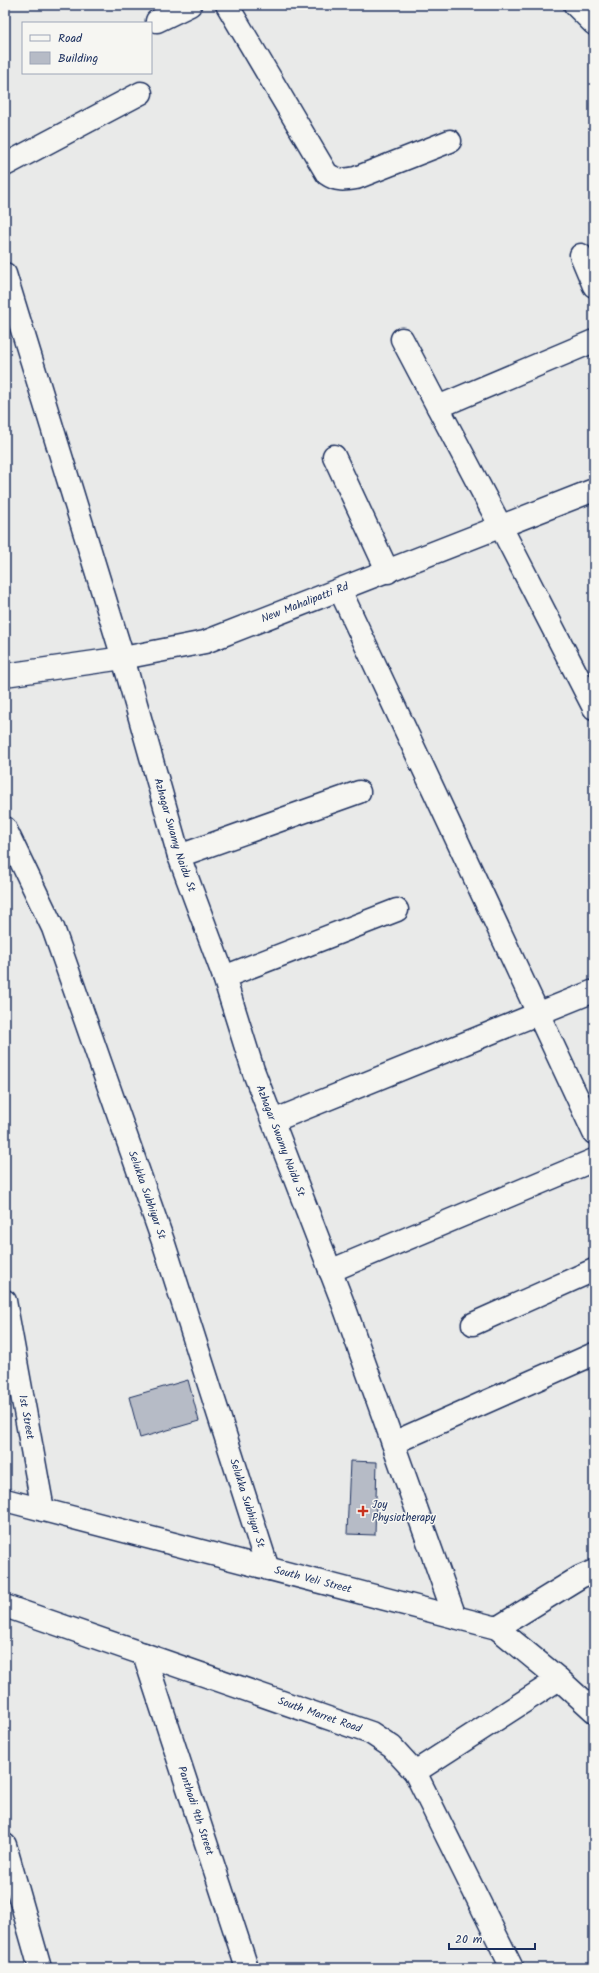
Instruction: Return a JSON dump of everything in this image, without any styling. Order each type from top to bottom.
[{"type":"street","points":[[157,21],[190,5]]},
{"type":"street","points":[[227,5],[327,174],[334,179],[344,181],[356,178],[450,141]]},
{"type":"street","points":[[575,5],[594,24]]},
{"type":"street","points":[[5,165],[141,93]]},
{"type":"street","points":[[581,255],[594,286]]},
{"type":"street","name":"Azhagar Swamy Naidu St","points":[[5,274],[123,658],[178,856],[224,977],[253,1070],[330,1271],[455,1617]]},
{"type":"street","points":[[402,340],[501,527],[594,708]]},
{"type":"street","points":[[438,407],[594,341]]},
{"type":"street","points":[[334,456],[388,572]]},
{"type":"street","name":"New Mahalipatti Rd","points":[[6,671],[123,658],[205,642],[388,572],[594,490]]},
{"type":"street","points":[[340,590],[537,1015],[594,1133]]},
{"type":"street","points":[[178,856],[359,792]]},
{"type":"street","name":"Selukka Subhiyar St","points":[[5,828],[56,935],[164,1244],[268,1569]]},
{"type":"street","points":[[224,977],[397,910]]},
{"type":"street","points":[[273,1121],[594,991]]},
{"type":"street","points":[[330,1271],[594,1160]]},
{"type":"street","points":[[473,1324],[594,1270]]},
{"type":"street","name":"1st Street","points":[[5,1301],[43,1510]]},
{"type":"street","points":[[392,1443],[594,1354]]},
{"type":"street","name":"South Veli Street","points":[[5,1500],[497,1628],[559,1679],[594,1712]]},
{"type":"street","points":[[497,1628],[580,1577],[594,1571]]},
{"type":"street","name":"South Marret Road","points":[[5,1606],[371,1733],[392,1747],[415,1772],[512,1968]]},
{"type":"street","name":"Panthadi 9th Street","points":[[144,1654],[247,1968]]},
{"type":"street","points":[[415,1772],[559,1679]]},
{"type":"street","points":[[5,1845],[40,1968]]},
{"type":"building","points":[[188,1380],[199,1421],[140,1438],[129,1397]]},
{"type":"building","points":[[350,1461],[377,1462],[375,1535],[347,1534]]},
{"type":"place","name":"Joy Physiotherapy","points":[[363,1511]]}]
